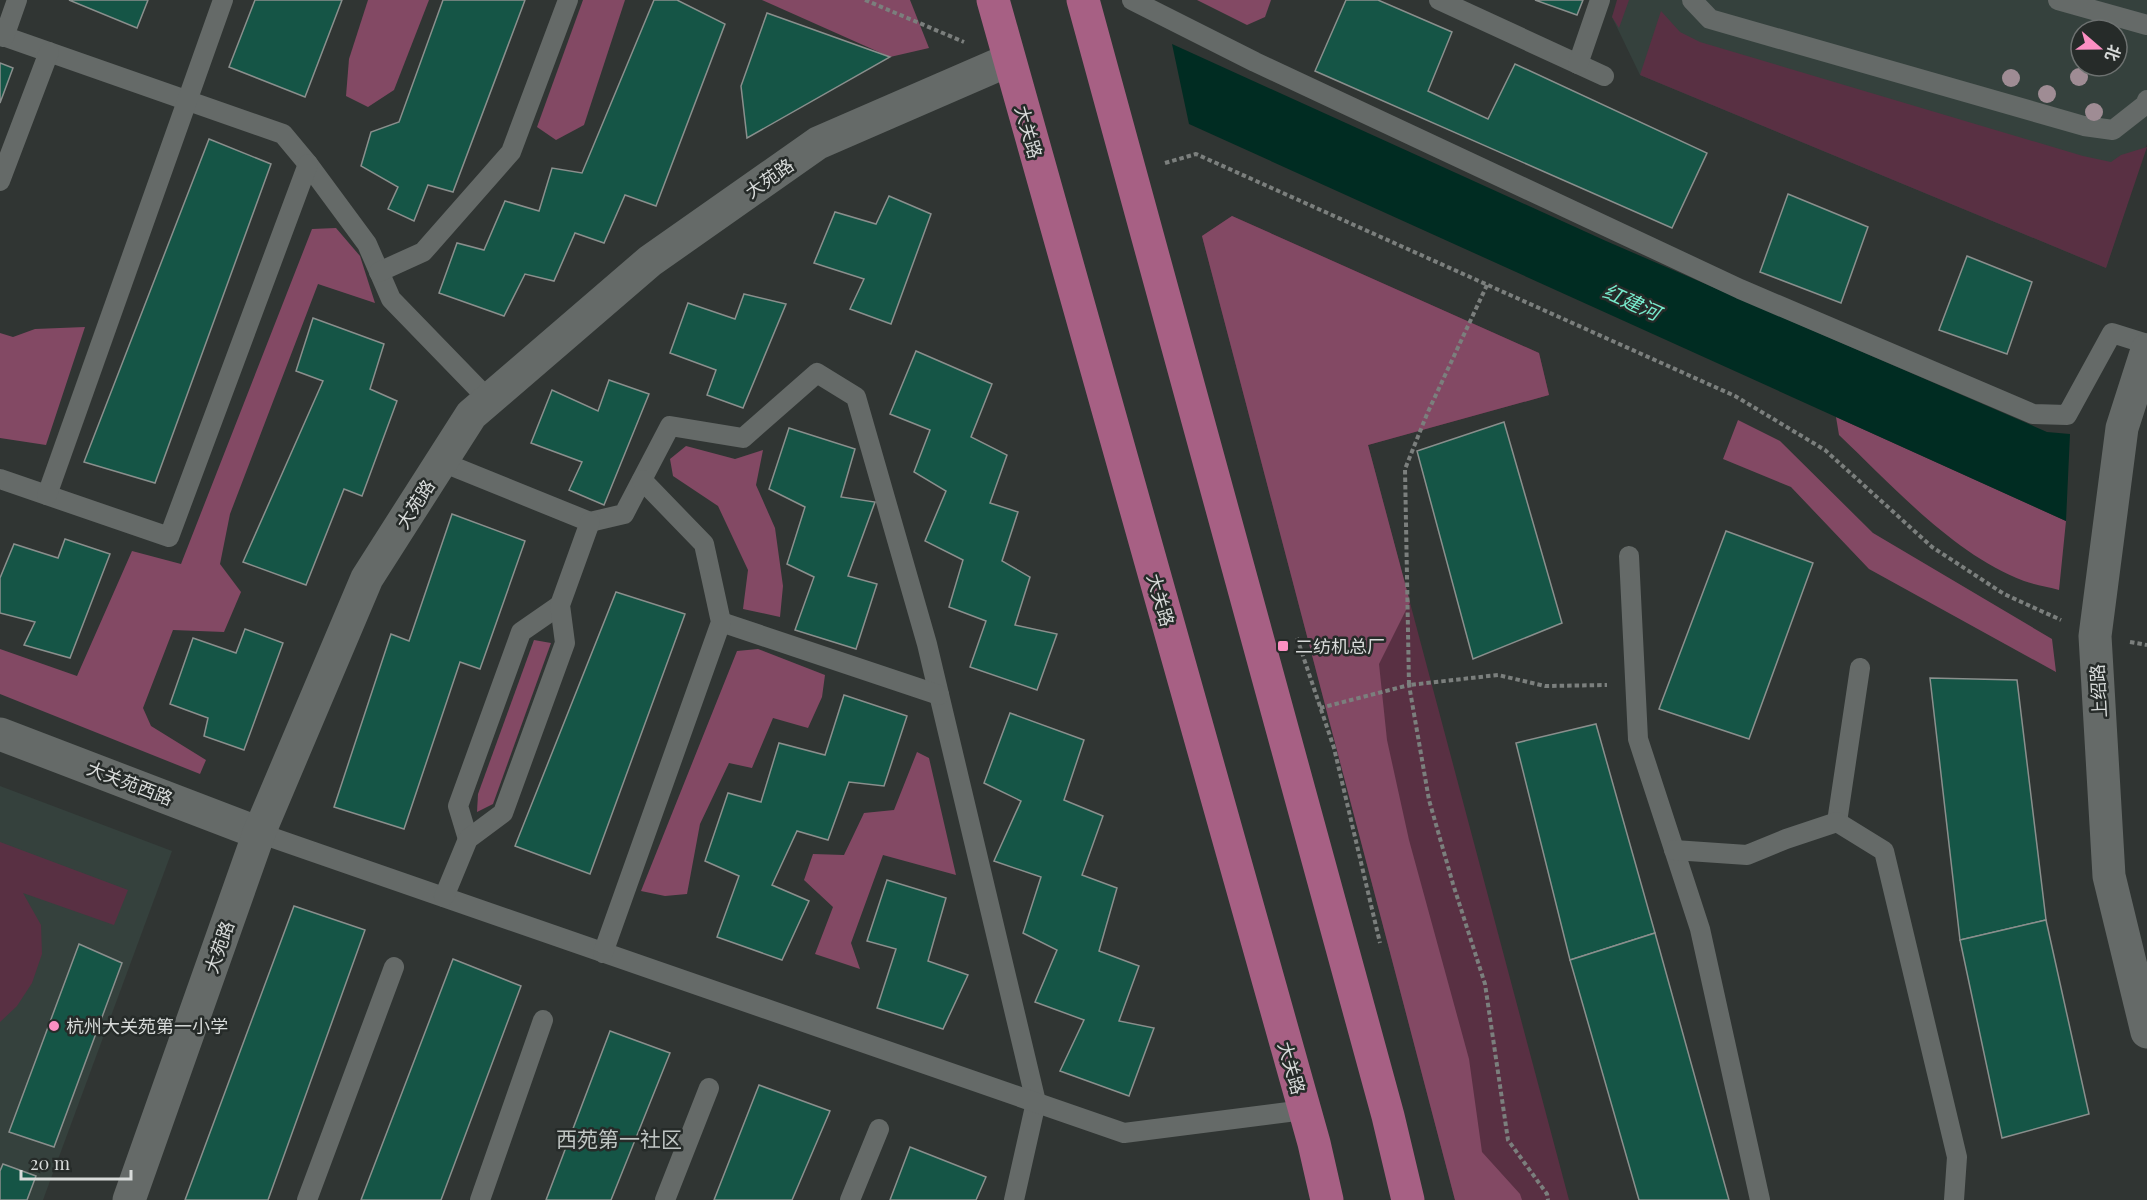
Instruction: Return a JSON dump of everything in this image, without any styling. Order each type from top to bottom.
[{"type":"main road","name":"大关路","points":[[993,0],[1304,1110],[1327,1200]]},
{"type":"main road","points":[[1083,0],[1388,1116],[1408,1200]]},
{"type":"street","name":"大苑路","points":[[129,1200],[259,833],[367,578],[471,415],[650,261],[818,143],[1009,60]]},
{"type":"street","name":"上绍路","points":[[2147,350],[2122,428],[2095,636],[2109,876],[2147,1032]]},
{"type":"street","name":"大关苑西路","points":[[0,734],[259,833]]},
{"type":"lane","points":[[17,0],[2,36],[283,134],[367,244],[391,299],[489,400]]},
{"type":"lane","points":[[47,495],[223,0]]},
{"type":"lane","points":[[379,272],[423,252],[511,152],[568,0]]},
{"type":"lane","points":[[1132,0],[1255,62],[1729,284],[2033,414],[2067,415],[2112,333],[2147,344]]},
{"type":"lane","points":[[1439,0],[1604,76]]},
{"type":"lane","points":[[1578,64],[1600,0]]},
{"type":"lane","points":[[1692,0],[1710,19],[2084,126],[2114,130],[2146,104],[2147,100]]},
{"type":"lane","points":[[2058,0],[2147,25]]},
{"type":"lane","points":[[0,181],[49,52]]},
{"type":"lane","points":[[0,479],[169,537],[308,164]]},
{"type":"lane","points":[[442,462],[590,522],[624,514],[670,426],[743,438],[817,373],[856,397],[927,644],[1036,1102],[1014,1200]]},
{"type":"lane","points":[[603,953],[721,622],[704,544],[642,480]]},
{"type":"lane","points":[[444,897],[468,838],[503,813],[565,643],[560,605],[590,522]]},
{"type":"lane","points":[[1629,556],[1638,739],[1700,929],[1760,1200]]},
{"type":"lane","points":[[468,838],[458,806],[521,632],[560,605]]},
{"type":"lane","points":[[721,622],[939,695]]},
{"type":"lane","points":[[1837,822],[1860,668]]},
{"type":"lane","points":[[1674,850],[1747,855],[1837,822]]},
{"type":"lane","points":[[1837,822],[1884,851],[1958,1157],[1954,1200]]},
{"type":"lane","points":[[259,833],[1124,1133],[1304,1110]]},
{"type":"lane","points":[[307,1200],[394,967]]},
{"type":"lane","points":[[480,1200],[543,1020]]},
{"type":"lane","points":[[665,1200],[710,1088]]},
{"type":"lane","points":[[850,1200],[879,1129]]},
{"type":"path","points":[[865,0],[1009,60]]},
{"type":"path","points":[[1131,173],[1196,154],[1735,396],[1825,450],[1932,547],[2004,594],[2095,636]]},
{"type":"path","points":[[1487,285],[1427,414],[1405,469],[1409,685],[1429,800],[1485,984],[1508,1140],[1547,1194],[1548,1200]]},
{"type":"path","points":[[1280,719],[1409,685],[1498,675],[1545,686],[1635,685]]},
{"type":"shaded area","points":[[368,0],[429,0],[394,90],[368,107],[346,96],[349,59]]},
{"type":"shaded area","points":[[583,0],[625,0],[584,125],[556,140],[537,127]]},
{"type":"shaded area","points":[[762,0],[910,0],[929,48],[890,57]]},
{"type":"shaded area","points":[[1197,0],[1271,0],[1265,17],[1247,25]]},
{"type":"shaded area","points":[[1617,0],[1629,0],[1619,28],[1612,17]]},
{"type":"shaded area","points":[[1618,0],[2147,0],[2147,144],[2106,268],[1640,75],[1612,17]]},
{"type":"shaded area","points":[[1661,11],[1680,32],[1700,42],[2083,156],[2111,162],[2121,155],[2147,147],[2106,268],[1640,75]]},
{"type":"shaded area","points":[[1232,216],[1539,353],[1549,395],[1368,445],[1569,1200],[1455,1200],[1202,236]]},
{"type":"shaded area","points":[[1232,216],[1539,353],[1549,395],[1368,445],[1410,602],[1379,664],[1387,740],[1409,840],[1469,1059],[1482,1152],[1520,1194],[1522,1200],[1455,1200],[1202,236]]},
{"type":"shaded area","points":[[336,228],[360,256],[375,303],[318,284],[230,514],[220,564],[241,592],[224,632],[173,630],[143,708],[151,726],[206,760],[200,774],[0,694],[0,649],[77,676],[132,551],[181,564],[312,229]]},
{"type":"shaded area","points":[[85,327],[46,445],[0,438],[0,333],[13,337],[35,329]]},
{"type":"shaded area","points":[[1836,417],[2066,521],[2059,590],[2024,581],[1998,569],[1949,536],[1925,517],[1839,435]]},
{"type":"shaded area","points":[[1738,420],[1780,441],[1873,533],[2052,639],[2056,672],[1869,569],[1791,487],[1723,459]]},
{"type":"shaded area","points":[[686,446],[735,459],[763,450],[756,485],[775,528],[783,586],[780,617],[743,609],[748,570],[718,506],[673,476],[670,459]]},
{"type":"shaded area","points":[[534,640],[551,643],[493,804],[477,812],[478,794]]},
{"type":"shaded area","points":[[758,649],[825,675],[822,697],[808,728],[773,718],[752,768],[729,763],[700,824],[687,894],[665,896],[641,891],[737,651]]},
{"type":"shaded area","points":[[917,752],[929,758],[956,875],[883,855],[851,943],[860,969],[815,954],[833,907],[804,880],[813,854],[844,855],[864,813],[894,810]]},
{"type":"shaded area","name":"杭州大关苑第一小学","points":[[0,786],[172,851],[43,1200],[0,1200]]},
{"type":"shaded area","points":[[0,842],[128,890],[114,925],[23,893],[41,925],[42,954],[32,983],[17,1006],[0,1022]]},
{"type":"water","name":"红建河","points":[[1172,44],[1606,241],[2047,432],[2070,434],[2066,521],[1189,124]]},
{"type":"building","points":[[69,0],[148,0],[137,28]]},
{"type":"building","points":[[255,0],[342,0],[305,97],[229,67]]},
{"type":"building","points":[[443,0],[525,0],[453,192],[428,185],[414,221],[388,209],[398,187],[361,166],[371,132],[399,122]]},
{"type":"building","points":[[654,0],[677,0],[725,24],[656,206],[625,195],[604,243],[575,233],[554,281],[525,274],[504,316],[439,293],[457,243],[484,250],[505,201],[539,211],[552,168],[582,173]]},
{"type":"building","points":[[1346,0],[1378,0],[1452,32],[1428,91],[1488,119],[1515,64],[1707,153],[1672,228],[1315,71]]},
{"type":"building","points":[[1535,0],[1583,0],[1577,15]]},
{"type":"building","points":[[767,13],[890,57],[747,138],[741,86]]},
{"type":"building","points":[[0,63],[13,68],[0,103]]},
{"type":"building","points":[[209,139],[271,164],[155,483],[84,462]]},
{"type":"building","points":[[1788,194],[1868,227],[1841,303],[1760,272]]},
{"type":"building","points":[[889,196],[931,214],[891,324],[850,309],[864,279],[814,263],[835,212],[876,224]]},
{"type":"building","points":[[1967,256],[2032,282],[2007,354],[1939,330]]},
{"type":"building","points":[[744,294],[786,304],[743,408],[707,395],[716,370],[670,353],[688,303],[735,319]]},
{"type":"building","points":[[313,318],[384,344],[370,389],[397,401],[362,496],[344,489],[306,585],[243,562],[323,381],[296,371]]},
{"type":"building","points":[[916,351],[992,384],[971,437],[1007,455],[990,503],[1018,512],[1002,561],[1030,577],[1015,625],[1057,634],[1037,690],[970,667],[986,621],[949,607],[963,560],[925,541],[946,491],[914,472],[930,430],[890,414]]},
{"type":"building","points":[[609,380],[649,394],[604,505],[569,490],[582,462],[531,443],[552,390],[598,411]]},
{"type":"building","points":[[1504,422],[1562,623],[1473,659],[1417,451]]},
{"type":"building","points":[[789,428],[855,449],[841,497],[875,502],[848,576],[877,584],[856,649],[795,630],[814,577],[787,564],[805,507],[769,489]]},
{"type":"building","points":[[452,514],[525,541],[480,669],[460,662],[404,829],[334,807],[391,634],[409,641]]},
{"type":"building","points":[[1726,531],[1813,563],[1749,739],[1659,709]]},
{"type":"building","points":[[65,539],[110,554],[70,658],[24,645],[35,622],[0,613],[0,578],[14,544],[58,558]]},
{"type":"building","points":[[616,592],[685,614],[590,874],[515,846]]},
{"type":"building","points":[[245,629],[283,643],[244,750],[204,736],[208,718],[170,704],[193,638],[236,653]]},
{"type":"building","points":[[1930,678],[2017,680],[2046,920],[1960,940]]},
{"type":"building","points":[[844,695],[907,716],[884,786],[849,782],[828,840],[797,831],[772,885],[809,901],[782,960],[717,937],[739,876],[705,861],[728,793],[761,802],[779,743],[825,755]]},
{"type":"building","points":[[1010,713],[1084,740],[1064,800],[1103,816],[1082,875],[1117,888],[1099,951],[1139,966],[1119,1021],[1154,1028],[1129,1096],[1060,1071],[1084,1020],[1035,1002],[1057,950],[1023,933],[1041,877],[994,861],[1021,801],[984,783]]},
{"type":"building","points":[[1596,724],[1655,933],[1570,960],[1516,743]]},
{"type":"building","points":[[887,880],[946,898],[928,961],[968,975],[943,1029],[877,1008],[896,949],[867,941]]},
{"type":"building","points":[[294,906],[365,930],[268,1200],[185,1200]]},
{"type":"building","points":[[2046,920],[2089,1114],[2002,1138],[1960,940]]},
{"type":"building","points":[[1655,933],[1729,1200],[1639,1200],[1570,960]]},
{"type":"building","points":[[79,944],[122,963],[54,1147],[9,1132]]},
{"type":"building","points":[[453,959],[521,986],[441,1200],[361,1200]]},
{"type":"building","points":[[610,1031],[670,1053],[611,1200],[546,1200]]},
{"type":"building","points":[[759,1085],[830,1111],[792,1200],[714,1200]]},
{"type":"building","points":[[910,1147],[986,1177],[976,1200],[890,1200]]},
{"type":"building","points":[[3,1164],[36,1176],[27,1200],[0,1200],[0,1171]]},
{"type":"place","name":"二纺机总厂","points":[[1283,646]]},
{"type":"place","name":"杭州大关苑第一小学","points":[[54,1026]]},
{"type":"district","name":"西苑第一社区","points":[[619,1138]]}]
